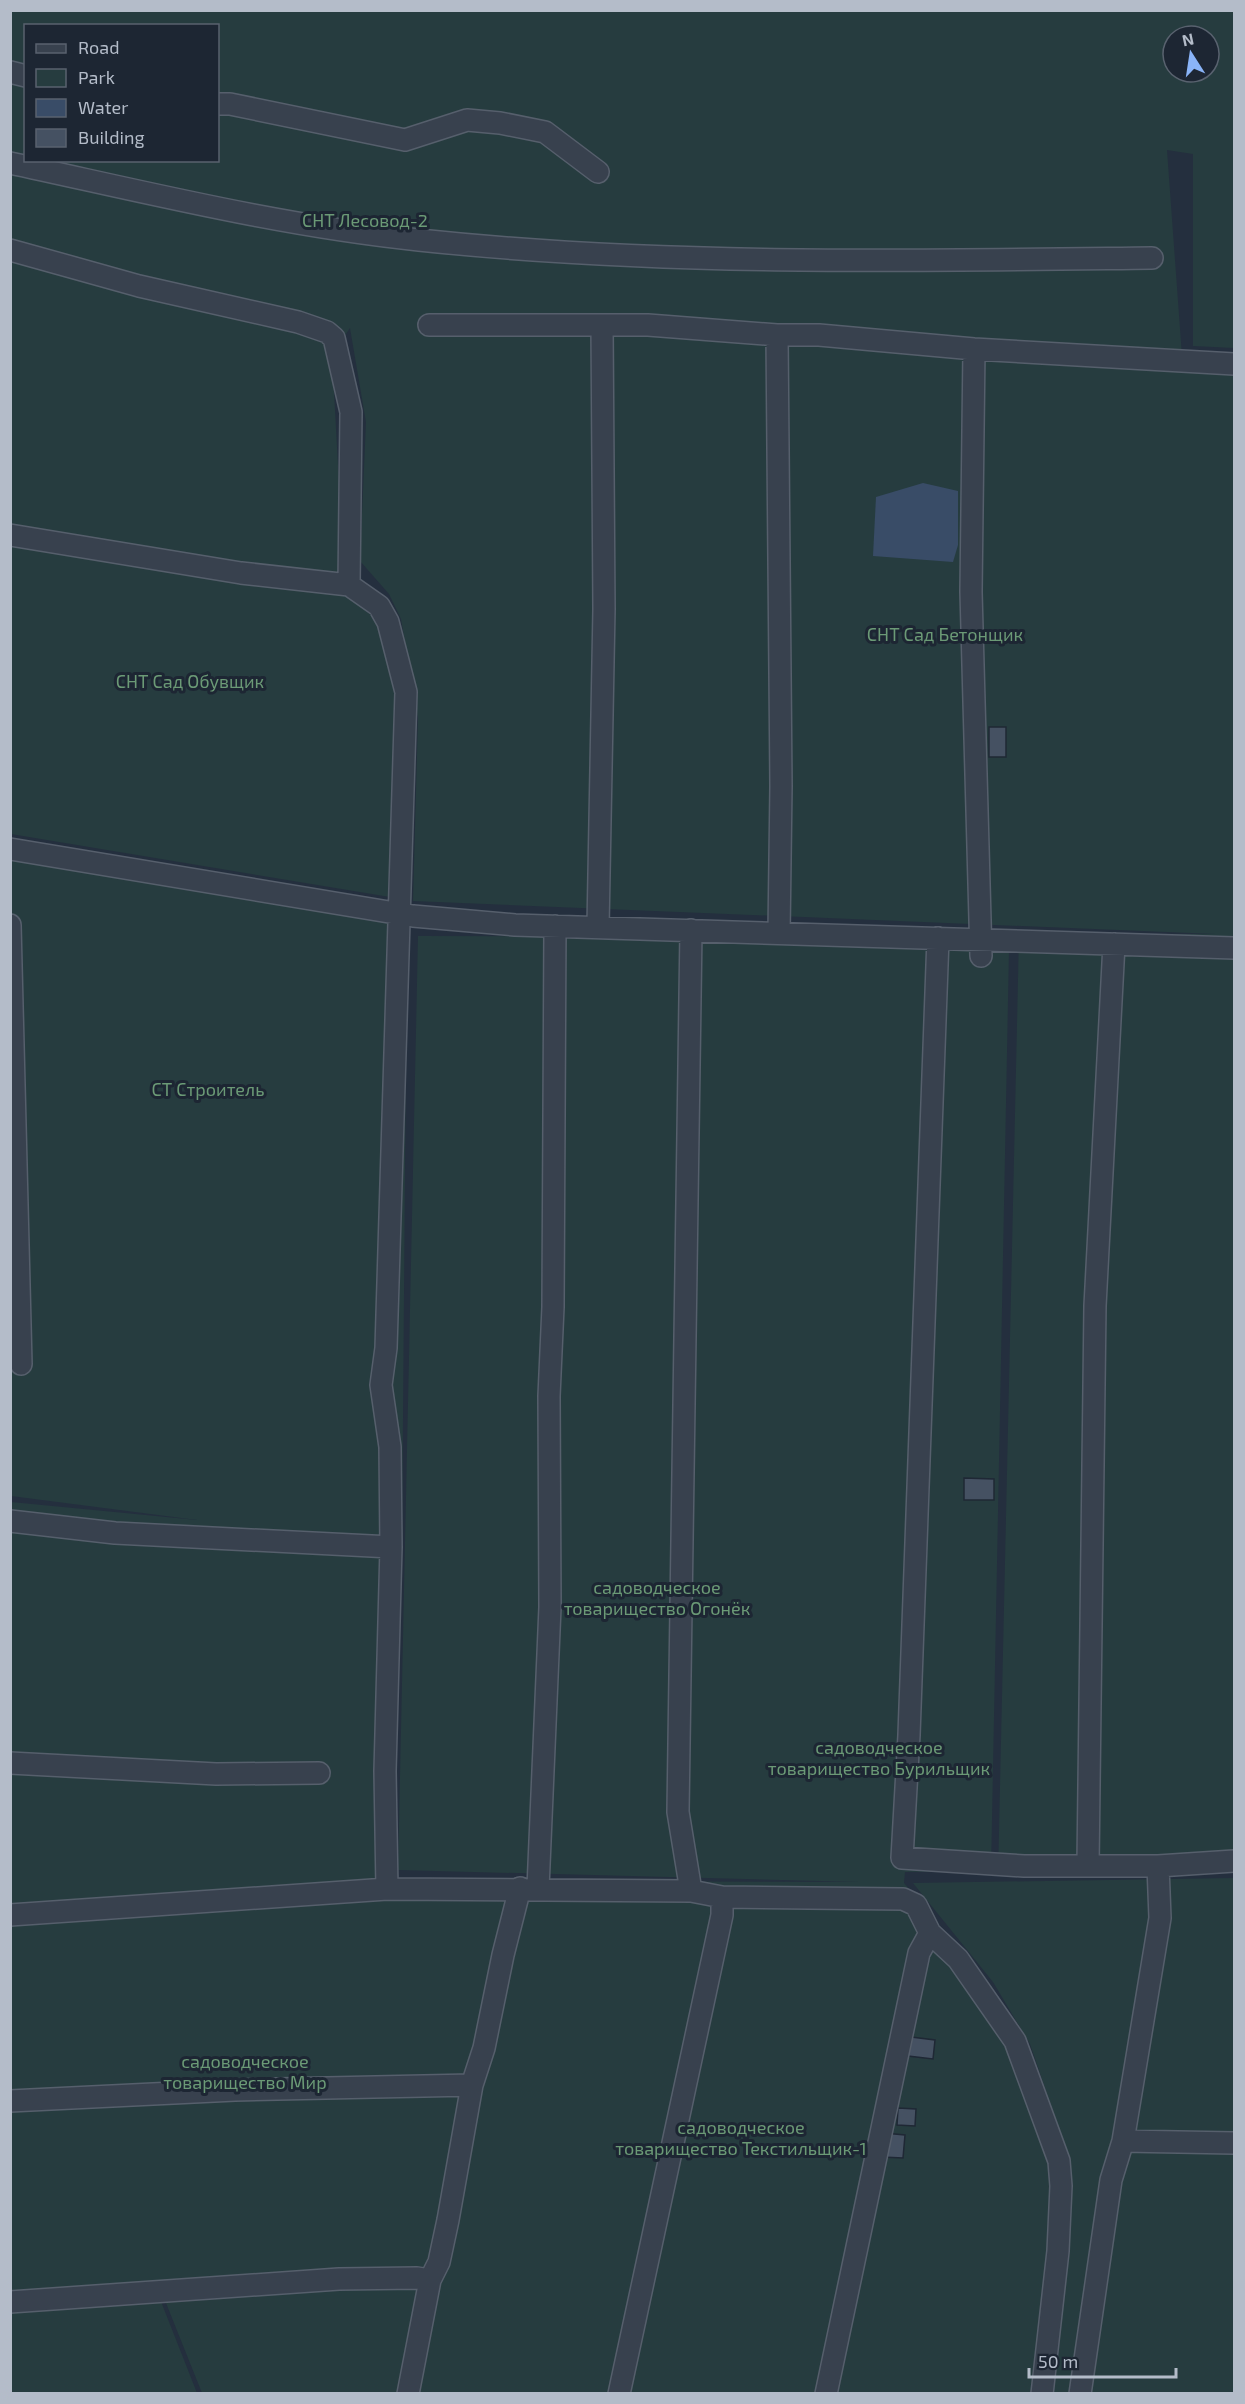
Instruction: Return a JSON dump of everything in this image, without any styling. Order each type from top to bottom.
[{"type":"street","points":[[219,102],[356,123]]},
{"type":"street","points":[[219,102],[405,140],[467,120],[500,123],[546,132],[598,172]]},
{"type":"street","points":[[10,163],[175,199],[328,227],[417,240],[558,253],[813,262],[1152,258]]},
{"type":"street","points":[[10,250],[139,286],[298,322],[327,332],[334,338],[351,412],[349,585]]},
{"type":"street","points":[[429,325],[648,325],[777,335],[819,335],[974,349],[1234,364]]},
{"type":"street","points":[[598,927],[604,609],[602,326]]},
{"type":"street","points":[[777,335],[781,774],[779,933]]},
{"type":"street","points":[[974,349],[971,592],[980,948]]},
{"type":"street","points":[[10,535],[241,573],[349,585],[379,606],[388,622],[406,692],[386,1348],[381,1385],[390,1447],[391,1547],[385,1771],[387,1889]]},
{"type":"street","points":[[10,849],[400,914],[514,925],[938,938],[980,948],[1114,944],[1234,948]]},
{"type":"street","points":[[10,925],[21,1364]]},
{"type":"street","points":[[408,2394],[430,2280],[439,2262],[448,2220],[472,2085],[484,2048],[503,1955],[529,1888],[550,1607],[549,1396],[553,1307],[555,926]]},
{"type":"street","points":[[691,930],[678,1812],[691,1891]]},
{"type":"street","points":[[938,938],[909,1735],[902,1858],[1024,1866],[1158,1866],[1234,1861]]},
{"type":"street","points":[[1088,1865],[1095,1306],[1114,944]]},
{"type":"street","points":[[10,1521],[115,1533],[391,1547]]},
{"type":"street","points":[[10,1763],[216,1774],[319,1773]]},
{"type":"street","points":[[1080,2394],[1111,2180],[1123,2141],[1160,1917],[1158,1866]]},
{"type":"street","points":[[10,1915],[387,1889],[529,1888],[691,1891],[722,1897],[903,1899],[916,1905],[930,1933],[958,1959],[1015,2041],[1059,2161],[1061,2186],[1058,2251],[1042,2394]]},
{"type":"street","points":[[619,2394],[720,1927],[722,1897]]},
{"type":"street","points":[[826,2394],[919,1953],[930,1933]]},
{"type":"street","points":[[10,2101],[235,2090],[472,2085]]},
{"type":"street","points":[[1123,2141],[1234,2143]]},
{"type":"street","points":[[10,2302],[339,2279],[417,2278],[430,2280]]},
{"type":"green space","points":[[10,11],[1234,11],[1234,348],[1193,346],[1193,154],[1167,150],[1182,356],[1234,358],[1234,1871],[998,1876],[1019,934],[1215,934],[413,901],[418,718],[401,619],[389,594],[360,561],[366,422],[350,328],[332,355],[345,594],[381,623],[399,681],[396,898],[11,834]]},
{"type":"green space","points":[[10,857],[407,921],[402,1544],[386,1542],[377,1878],[860,1882],[398,1870],[418,936],[923,938],[1009,950],[991,1871],[905,1872],[904,1883],[981,1975],[1069,2180],[1071,2164],[1030,2044],[993,1982],[913,1883],[1234,1878],[1234,2393],[202,2393],[164,2298],[160,2299],[197,2393],[11,2393],[11,1502],[197,1520],[11,1496]]},
{"type":"water","points":[[923,483],[958,491],[958,545],[953,562],[873,556],[876,497]]},
{"type":"building","points":[[989,727],[1006,727],[1006,757],[989,757]]},
{"type":"building","points":[[964,1478],[994,1479],[994,1500],[964,1500]]},
{"type":"building","points":[[911,2037],[935,2040],[933,2059],[908,2056]]},
{"type":"building","points":[[898,2108],[916,2109],[915,2126],[897,2125]]},
{"type":"building","points":[[884,2133],[905,2135],[903,2158],[882,2157]]},
{"type":"park label","name":"СНТ Лесовод-2","points":[[365,221]]},
{"type":"park label","name":"СНТ Сад Бетонщик","points":[[945,635]]},
{"type":"park label","name":"СНТ Сад Обувщик","points":[[190,682]]},
{"type":"park label","name":"СТ Строитель","points":[[208,1090]]},
{"type":"park label","name":"садоводческое товарищество Огонёк","points":[[657,1598]]},
{"type":"park label","name":"садоводческое товарищество Бурильщик","points":[[879,1758]]},
{"type":"park label","name":"садоводческое товарищество Мир","points":[[245,2072]]},
{"type":"park label","name":"садоводческое товарищество Текстильщик-1","points":[[741,2138]]}]
